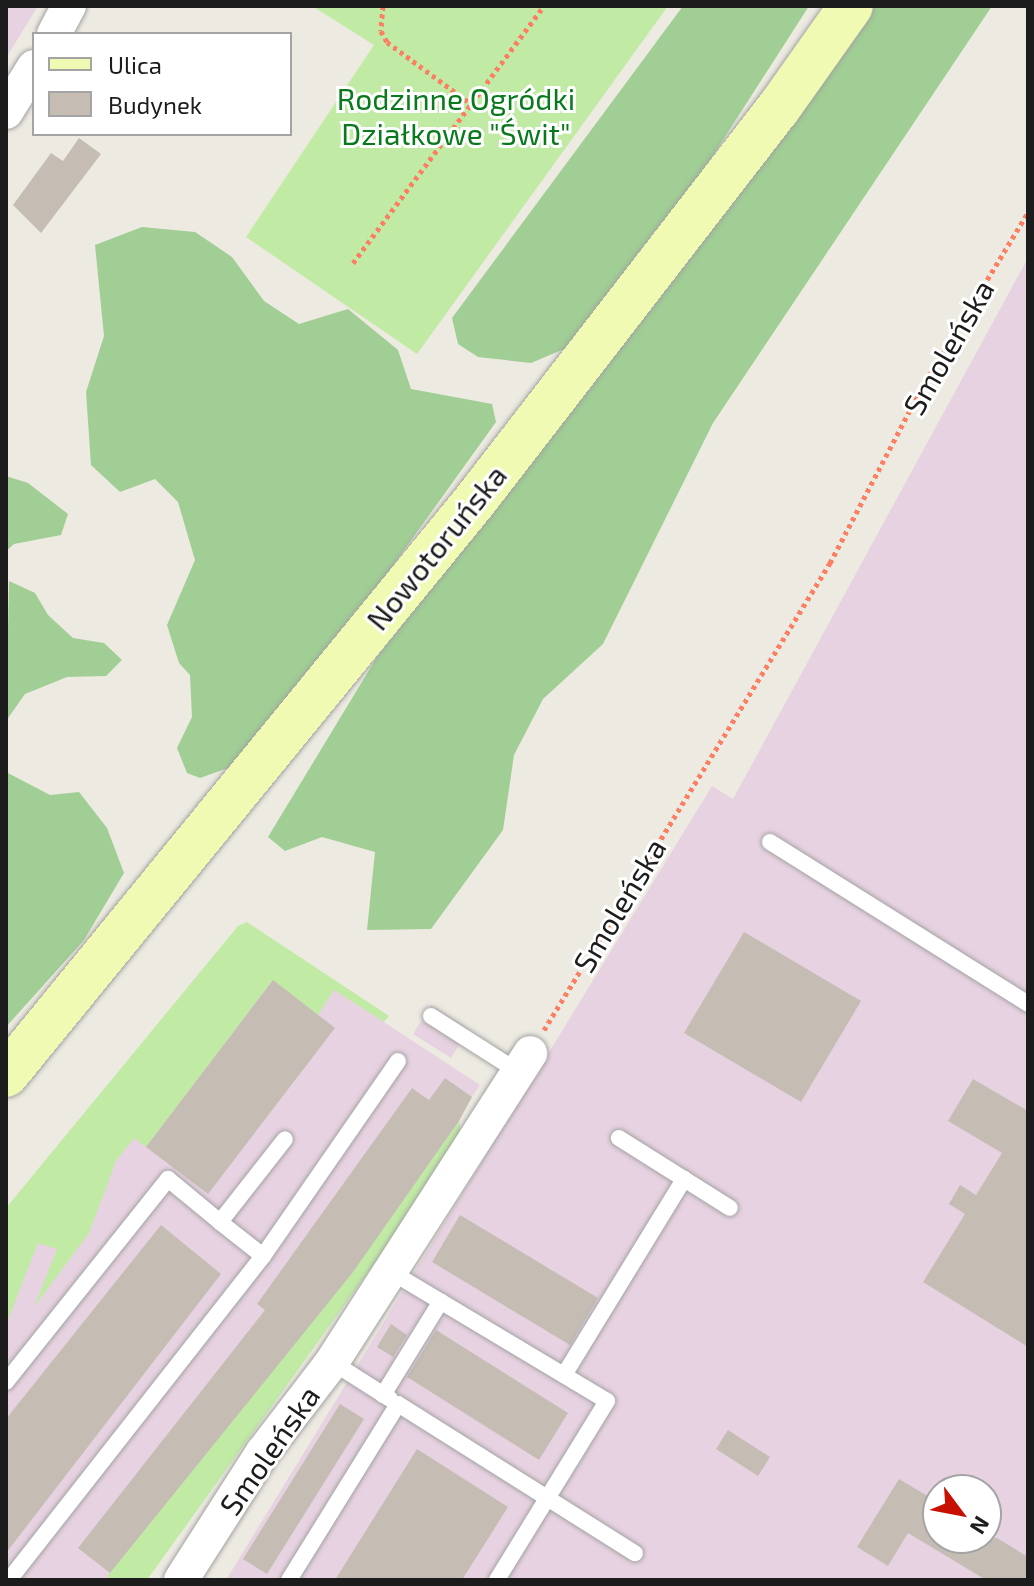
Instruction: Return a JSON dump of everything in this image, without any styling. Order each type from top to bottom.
[{"type":"main road","name":"Nowotoruńska","points":[[6,1075],[474,502],[778,109],[851,6]]},
{"type":"street","points":[[55,32],[69,6]]},
{"type":"street","points":[[6,112],[32,70]]},
{"type":"street","name":"Smoleńska","points":[[181,1580],[263,1452],[332,1362],[388,1270],[524,1062]]},
{"type":"lane","points":[[770,842],[1028,1004]]},
{"type":"lane","points":[[431,1016],[524,1062]]},
{"type":"lane","points":[[9,1580],[263,1256],[398,1061]]},
{"type":"lane","points":[[619,1138],[730,1208]]},
{"type":"lane","points":[[220,1222],[285,1139]]},
{"type":"lane","points":[[6,1382],[168,1179],[263,1256]]},
{"type":"lane","points":[[564,1375],[684,1179]]},
{"type":"lane","points":[[388,1270],[607,1401],[497,1580]]},
{"type":"lane","points":[[383,1395],[441,1301]]},
{"type":"lane","points":[[332,1362],[635,1553]]},
{"type":"lane","points":[[289,1580],[398,1404]]},
{"type":"path","points":[[383,6],[381,31],[387,42],[471,104]]},
{"type":"path","points":[[353,263],[544,6]]},
{"type":"path","name":"Smoleńska","points":[[524,1062],[830,563],[921,389],[1028,212]]},
{"type":"shaded area","points":[[6,6],[38,6],[6,58]]},
{"type":"shaded area","points":[[1028,258],[1028,1580],[226,1580],[712,786],[733,799]]},
{"type":"shaded area","points":[[248,933],[480,1085],[353,1272],[134,1549],[126,1580],[6,1580],[6,1223]]},
{"type":"shaded area","points":[[431,1005],[469,1029],[451,1058],[413,1034]]},
{"type":"green space","name":"Rodzinne Ogródki Działkowe \"Świt\"","points":[[312,6],[668,6],[417,354],[246,237],[374,45]]},
{"type":"green space","points":[[683,6],[809,6],[676,213],[564,349],[531,363],[478,357],[458,344],[452,318]]},
{"type":"green space","points":[[875,6],[992,6],[713,423],[603,644],[543,699],[514,755],[503,830],[431,929],[367,930],[375,852],[322,837],[285,851],[268,837],[377,657],[786,134]]},
{"type":"green space","points":[[142,227],[195,232],[232,257],[264,301],[299,324],[348,309],[398,350],[411,389],[492,404],[496,422],[338,642],[228,768],[200,778],[187,773],[177,748],[192,717],[190,675],[179,663],[167,625],[195,560],[178,502],[155,479],[120,492],[91,465],[86,392],[104,336],[95,245]]},
{"type":"green space","points":[[6,476],[28,483],[68,514],[61,535],[14,544],[6,551]]},
{"type":"green space","points":[[9,581],[35,593],[48,615],[73,638],[104,643],[122,660],[106,676],[67,677],[25,694],[6,721]]},
{"type":"green space","points":[[6,772],[50,795],[79,792],[107,828],[124,873],[84,940],[6,1027]]},
{"type":"green space","points":[[247,922],[389,1016],[384,1022],[334,990],[318,1015],[272,981],[146,1147],[134,1138],[116,1161],[89,1233],[34,1307],[57,1249],[38,1243],[6,1325],[6,1208],[238,926]]},
{"type":"green space","points":[[459,1121],[462,1136],[452,1155],[147,1580],[111,1580],[107,1576],[353,1271]]},
{"type":"building","points":[[79,138],[101,154],[41,233],[13,205],[51,153],[63,161]]},
{"type":"building","points":[[744,932],[861,1001],[801,1102],[684,1033]]},
{"type":"building","points":[[273,980],[335,1028],[208,1194],[146,1147]]},
{"type":"building","points":[[445,1078],[472,1097],[459,1121],[353,1272],[110,1573],[78,1548],[265,1310],[257,1304],[412,1088],[429,1100]]},
{"type":"building","points":[[973,1079],[1028,1111],[1028,1347],[923,1282],[965,1214],[949,1204],[960,1185],[976,1195],[1002,1153],[948,1121]]},
{"type":"building","points":[[460,1215],[598,1298],[570,1345],[432,1262]]},
{"type":"building","points":[[161,1225],[221,1274],[6,1553],[6,1419]]},
{"type":"building","points":[[391,1324],[407,1335],[393,1357],[377,1347]]},
{"type":"building","points":[[436,1330],[568,1413],[539,1460],[407,1377]]},
{"type":"building","points":[[340,1404],[364,1419],[267,1574],[243,1559]]},
{"type":"building","points":[[728,1430],[770,1457],[758,1476],[716,1449]]},
{"type":"building","points":[[417,1449],[508,1507],[462,1580],[335,1580]]},
{"type":"building","points":[[899,1479],[922,1493],[922,1541],[908,1533],[888,1566],[857,1547]]},
{"type":"building","points":[[1002,1541],[1028,1557],[1028,1580],[986,1580],[943,1554],[1002,1554]]}]
